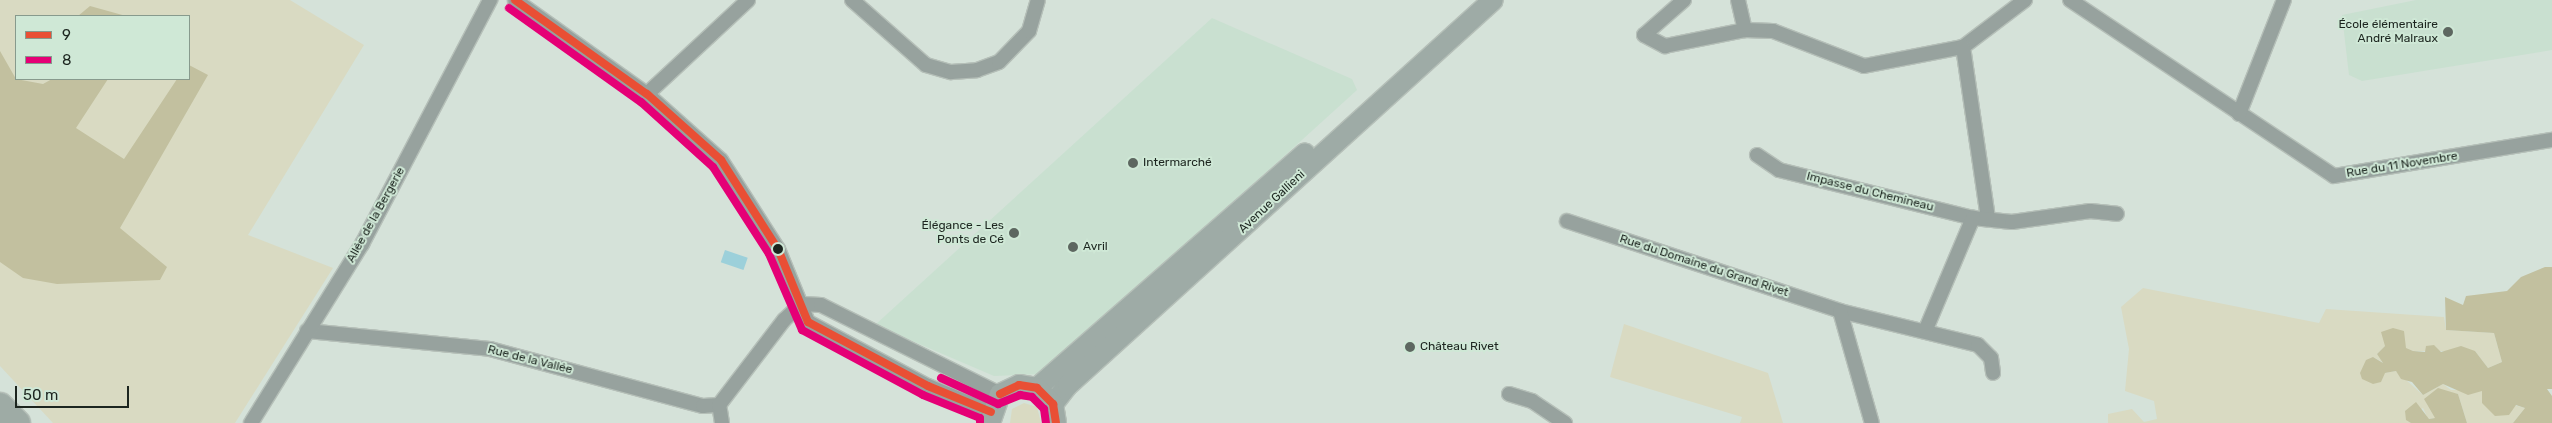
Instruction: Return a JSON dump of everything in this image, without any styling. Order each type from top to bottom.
[{"type":"highway","points":[[0,406],[16,423]]},
{"type":"main road","name":"Avenue Gallieni","points":[[1037,388],[1476,0]]},
{"type":"main road","name":"Avenue Gallieni","points":[[1055,413],[1068,385],[1492,0]]},
{"type":"main road","points":[[993,410],[1019,385],[1037,388],[1055,413]]},
{"type":"street","name":"Allée de la Bergerie","points":[[251,423],[370,229],[490,0]]},
{"type":"street","points":[[515,0],[647,94],[721,160],[778,249],[808,322],[928,386],[993,410]]},
{"type":"street","points":[[647,94],[748,0]]},
{"type":"street","points":[[852,0],[926,65],[952,72],[977,70],[999,62],[1029,31],[1038,0]]},
{"type":"street","points":[[1684,0],[1644,35],[1665,46],[1745,30],[1773,31],[1864,66],[1963,47],[2025,0]]},
{"type":"street","points":[[1738,0],[1745,30]]},
{"type":"street","name":"Rue du 11 Novembre","points":[[2070,0],[2334,176],[2552,140]]},
{"type":"street","points":[[2239,114],[2284,0]]},
{"type":"street","points":[[1963,47],[1988,219]]},
{"type":"street","name":"Impasse du Chemineau","points":[[1757,155],[1780,170],[1972,218],[2012,222],[2090,211],[2117,214]]},
{"type":"street","points":[[1926,329],[1972,218]]},
{"type":"street","name":"Rue du Domaine du Grand Rivet","points":[[1567,221],[1840,311],[1926,329],[1978,345],[1991,358],[1993,373]]},
{"type":"street","points":[[722,423],[719,405],[784,320],[801,304],[821,306],[993,410]]},
{"type":"street","points":[[1840,311],[1872,423]]},
{"type":"street","name":"Rue de la Vallée","points":[[307,331],[490,349],[703,406],[719,405]]},
{"type":"street","points":[[1509,394],[1532,401],[1565,423]]},
{"type":"shaded area","points":[[0,0],[290,0],[364,45],[248,235],[333,268],[235,423],[53,423],[0,366]]},
{"type":"shaded area","name":"École élémentaire André Malraux","points":[[2416,0],[2552,0],[2552,50],[2362,81],[2349,75],[2342,15]]},
{"type":"shaded area","points":[[90,6],[122,15],[79,15]]},
{"type":"shaded area","points":[[1212,18],[1352,79],[1357,90],[1044,374],[994,376],[875,325]]},
{"type":"shaded area","points":[[0,51],[15,80],[43,84],[50,80],[107,80],[76,128],[124,159],[176,80],[190,80],[190,66],[208,75],[120,228],[167,267],[160,280],[57,284],[23,278],[0,262]]},
{"type":"shaded area","points":[[2545,267],[2552,267],[2552,389],[2547,389],[2552,396],[2552,423],[2513,423],[2525,408],[2516,405],[2509,415],[2495,416],[2482,403],[2482,391],[2468,395],[2443,384],[2423,395],[2412,382],[2401,379],[2396,371],[2385,373],[2381,382],[2373,384],[2362,379],[2360,373],[2366,360],[2373,357],[2383,363],[2377,354],[2385,346],[2381,332],[2393,328],[2404,331],[2406,348],[2413,351],[2425,352],[2426,346],[2434,345],[2441,352],[2461,346],[2475,351],[2488,368],[2502,362],[2494,333],[2446,330],[2445,297],[2463,305],[2466,296],[2507,291],[2521,277]]},
{"type":"shaded area","points":[[2143,288],[2319,323],[2326,309],[2444,317],[2446,330],[2494,333],[2502,362],[2488,368],[2475,351],[2414,351],[2385,346],[2377,354],[2384,363],[2373,357],[2385,373],[2396,371],[2423,395],[2443,384],[2451,390],[2483,390],[2484,397],[2525,408],[2513,423],[2467,423],[2458,394],[2443,391],[2435,418],[2428,419],[2423,408],[2406,419],[2411,423],[2108,423],[2108,414],[2132,409],[2144,422],[2157,419],[2154,401],[2125,391],[2129,349],[2121,307]]},
{"type":"shaded area","points":[[1624,324],[1768,373],[1783,423],[1740,423],[1742,417],[1610,377]]},
{"type":"shaded area","points":[[2438,388],[2458,394],[2467,423],[2411,423],[2406,420],[2405,411],[2416,402],[2429,419],[2435,418],[2424,399]]},
{"type":"shaded area","points":[[1024,403],[1037,407],[1041,423],[1010,423],[1012,409]]},
{"type":"water","points":[[725,250],[748,258],[743,270],[721,262]]},
{"type":"transit line","name":"9","points":[[515,0],[647,94],[721,160],[778,249],[808,322],[928,386],[991,412]]},
{"type":"transit line","name":"8","points":[[509,8],[641,102],[713,167],[769,254],[802,330],[923,395],[980,418],[980,422]]},
{"type":"transit line","name":"8","points":[[941,378],[998,404],[1020,395],[1032,397],[1044,409],[1046,423]]},
{"type":"transit line","name":"9","points":[[1000,394],[1019,385],[1037,388],[1053,404],[1056,423]]},
{"type":"place","name":"École élémentaire André Malraux","points":[[2448,32]]},
{"type":"place","name":"Intermarché","points":[[1133,163]]},
{"type":"place","name":"Élégance - Les Ponts de Cé","points":[[1014,233]]},
{"type":"place","name":"Avril","points":[[1073,247]]},
{"type":"place","name":"Château Rivet","points":[[1410,347]]}]
